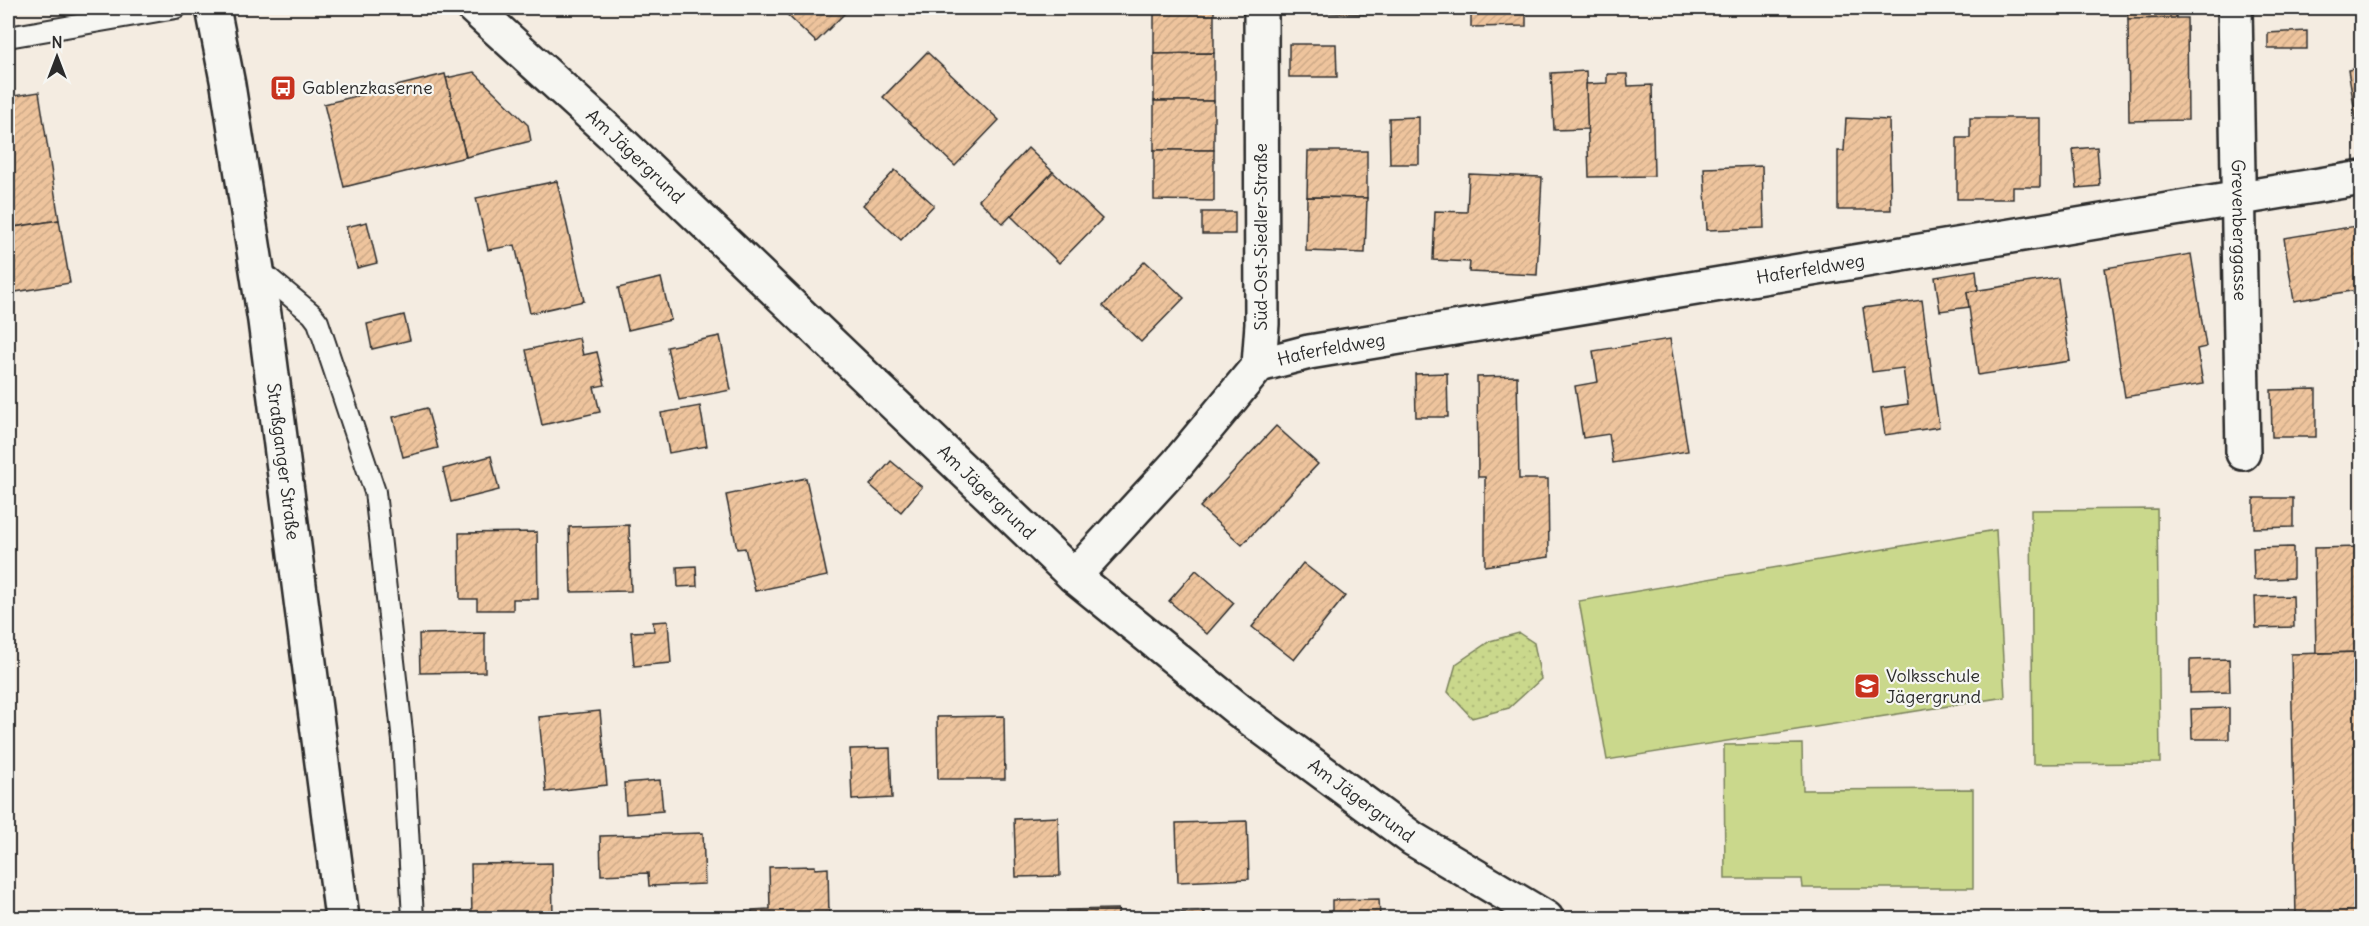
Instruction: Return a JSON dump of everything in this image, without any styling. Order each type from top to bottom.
[{"type":"street","name":"Straßganger Straße","points":[[213,8],[258,269],[342,918]]},
{"type":"street","name":"Süd-Ost-Siedler-Straße","points":[[1259,364],[1262,324],[1261,8]]},
{"type":"street","name":"Grevenberggasse","points":[[2235,8],[2243,453]]},
{"type":"street","name":"Am Jägergrund","points":[[477,11],[612,134],[1074,576],[1240,711],[1413,839],[1546,918]]},
{"type":"street","name":"Haferfeldweg","points":[[1259,364],[1309,352],[2361,178]]},
{"type":"street","points":[[1074,576],[1177,464],[1259,364]]},
{"type":"lane","points":[[8,37],[176,8]]},
{"type":"lane","points":[[258,269],[312,314],[318,322],[375,492],[403,741],[413,918]]},
{"type":"green space","points":[[2157,509],[2160,763],[2033,764],[2031,510]]},
{"type":"green space","points":[[1996,530],[2005,697],[1607,760],[1579,601]]},
{"type":"green space","points":[[1519,633],[1534,643],[1541,679],[1509,708],[1472,718],[1448,692],[1456,664],[1490,641]]},
{"type":"green space","points":[[1802,744],[1803,790],[1973,789],[1973,888],[1803,888],[1802,879],[1725,879],[1724,745]]},
{"type":"building","points":[[780,8],[850,8],[816,42]]},
{"type":"building","points":[[1154,8],[1214,8],[1214,53],[1154,54]]},
{"type":"building","points":[[1305,8],[1364,8],[1364,14],[1305,12]]},
{"type":"building","points":[[1471,8],[1526,8],[1526,26],[1471,27]]},
{"type":"building","points":[[2127,8],[2176,8],[2176,18],[2128,19]]},
{"type":"building","points":[[2187,18],[2188,120],[2129,121],[2128,19]]},
{"type":"building","points":[[2307,31],[2307,49],[2268,49],[2268,33]]},
{"type":"building","points":[[1289,44],[1336,44],[1337,77],[1289,77]]},
{"type":"building","points":[[927,52],[999,120],[955,166],[883,97]]},
{"type":"building","points":[[1214,53],[1214,101],[1154,101],[1154,54]]},
{"type":"building","points":[[2362,67],[2362,129],[2358,130],[2348,70]]},
{"type":"building","points":[[1586,71],[1588,129],[1554,130],[1551,73]]},
{"type":"building","points":[[474,72],[528,125],[531,141],[466,157],[446,78]]},
{"type":"building","points":[[445,74],[466,157],[344,187],[324,104]]},
{"type":"building","points":[[1607,74],[1627,74],[1628,86],[1652,85],[1654,176],[1589,177],[1586,84],[1607,83]]},
{"type":"building","points":[[39,92],[59,220],[8,228],[8,97]]},
{"type":"building","points":[[1154,101],[1214,101],[1214,150],[1154,150]]},
{"type":"building","points":[[1419,117],[1419,164],[1390,164],[1389,118]]},
{"type":"building","points":[[1846,118],[1889,120],[1891,210],[1838,210],[1838,151],[1844,151]]},
{"type":"building","points":[[1970,118],[2040,118],[2040,187],[2013,187],[2013,199],[1957,199],[1957,138],[1970,138]]},
{"type":"building","points":[[2097,147],[2100,186],[2077,188],[2073,149]]},
{"type":"building","points":[[1028,148],[1053,172],[1003,224],[979,200]]},
{"type":"building","points":[[1154,150],[1214,150],[1214,201],[1154,200]]},
{"type":"building","points":[[1308,151],[1367,151],[1367,198],[1307,197]]},
{"type":"building","points":[[1762,166],[1764,228],[1707,230],[1704,168]]},
{"type":"building","points":[[895,170],[934,205],[901,240],[863,205]]},
{"type":"building","points":[[1053,172],[1102,219],[1059,263],[1011,216]]},
{"type":"building","points":[[1469,174],[1542,177],[1537,275],[1469,272],[1470,262],[1433,260],[1435,211],[1467,212]]},
{"type":"building","points":[[557,181],[584,301],[530,313],[515,245],[488,250],[476,198]]},
{"type":"building","points":[[1307,197],[1367,198],[1365,253],[1306,251]]},
{"type":"building","points":[[1202,212],[1235,212],[1235,234],[1202,234]]},
{"type":"building","points":[[59,220],[70,283],[9,293],[8,228]]},
{"type":"building","points":[[367,222],[377,263],[357,268],[346,227]]},
{"type":"building","points":[[2356,226],[2362,259],[2362,289],[2294,301],[2284,238]]},
{"type":"building","points":[[2191,254],[2206,347],[2197,349],[2203,384],[2125,397],[2105,268]]},
{"type":"building","points":[[1145,261],[1184,298],[1141,342],[1103,306]]},
{"type":"building","points":[[1976,270],[1978,290],[1967,292],[1969,307],[1940,311],[1935,277]]},
{"type":"building","points":[[661,278],[671,320],[628,330],[618,288]]},
{"type":"building","points":[[2058,278],[2070,361],[1978,375],[1967,292]]},
{"type":"building","points":[[1922,300],[1939,427],[1885,435],[1881,408],[1908,404],[1903,368],[1872,372],[1863,308]]},
{"type":"building","points":[[404,315],[410,340],[372,349],[367,324]]},
{"type":"building","points":[[720,336],[731,390],[679,400],[667,347]]},
{"type":"building","points":[[579,338],[583,355],[597,352],[605,385],[594,387],[600,412],[542,425],[526,350]]},
{"type":"building","points":[[1670,339],[1688,451],[1613,463],[1609,434],[1583,438],[1575,386],[1598,382],[1593,351]]},
{"type":"building","points":[[1447,373],[1448,417],[1416,417],[1415,374]]},
{"type":"building","points":[[1517,376],[1519,479],[1548,479],[1549,557],[1485,566],[1485,477],[1478,477],[1477,377]]},
{"type":"building","points":[[2316,389],[2316,437],[2272,437],[2271,390]]},
{"type":"building","points":[[700,406],[707,446],[669,453],[661,413]]},
{"type":"building","points":[[427,408],[438,448],[403,457],[393,417]]},
{"type":"building","points":[[1276,426],[1318,464],[1242,545],[1200,507]]},
{"type":"building","points":[[491,456],[499,490],[451,502],[443,469]]},
{"type":"building","points":[[891,461],[922,487],[901,512],[870,485]]},
{"type":"building","points":[[806,478],[827,576],[755,591],[745,548],[737,549],[726,495]]},
{"type":"building","points":[[2254,498],[2293,498],[2293,527],[2254,528]]},
{"type":"building","points":[[629,525],[631,591],[571,592],[569,527]]},
{"type":"building","points":[[537,532],[538,599],[513,599],[513,610],[477,610],[477,599],[460,599],[459,533]]},
{"type":"building","points":[[2293,547],[2293,578],[2254,580],[2253,548]]},
{"type":"building","points":[[2362,547],[2362,652],[2316,653],[2314,548]]},
{"type":"building","points":[[1303,563],[1345,596],[1294,660],[1252,627]]},
{"type":"building","points":[[696,566],[697,586],[678,587],[677,567]]},
{"type":"building","points":[[1196,570],[1234,603],[1207,634],[1169,601]]},
{"type":"building","points":[[2293,596],[2294,627],[2256,628],[2255,597]]},
{"type":"building","points":[[668,621],[671,663],[634,666],[631,632],[654,631],[653,622]]},
{"type":"building","points":[[485,633],[485,672],[420,673],[419,634]]},
{"type":"building","points":[[2362,652],[2362,918],[2296,918],[2291,654]]},
{"type":"building","points":[[2229,659],[2230,692],[2190,693],[2190,660]]},
{"type":"building","points":[[2229,708],[2229,739],[2192,739],[2191,709]]},
{"type":"building","points":[[600,711],[607,785],[546,792],[539,717]]},
{"type":"building","points":[[1004,716],[1005,779],[938,779],[937,717]]},
{"type":"building","points":[[890,748],[892,798],[852,800],[850,749]]},
{"type":"building","points":[[660,780],[663,811],[626,814],[624,783]]},
{"type":"building","points":[[1058,817],[1060,876],[1016,877],[1014,819]]},
{"type":"building","points":[[1247,821],[1249,879],[1178,882],[1176,823]]},
{"type":"building","points":[[703,833],[705,884],[649,886],[648,873],[601,875],[600,836]]},
{"type":"building","points":[[552,863],[553,918],[472,918],[471,864]]},
{"type":"building","points":[[815,866],[815,869],[828,868],[829,918],[752,918],[752,910],[770,909],[769,867]]},
{"type":"building","points":[[1379,899],[1380,918],[1332,918],[1332,900]]},
{"type":"building","points":[[1118,909],[1118,918],[1066,918],[1066,910]]},
{"type":"building","points":[[1205,912],[1205,918],[1176,918],[1176,913]]},
{"type":"place","name":"Gablenzkaserne","points":[[283,88]]},
{"type":"place","name":"Volksschule Jägergrund","points":[[1867,686]]}]
